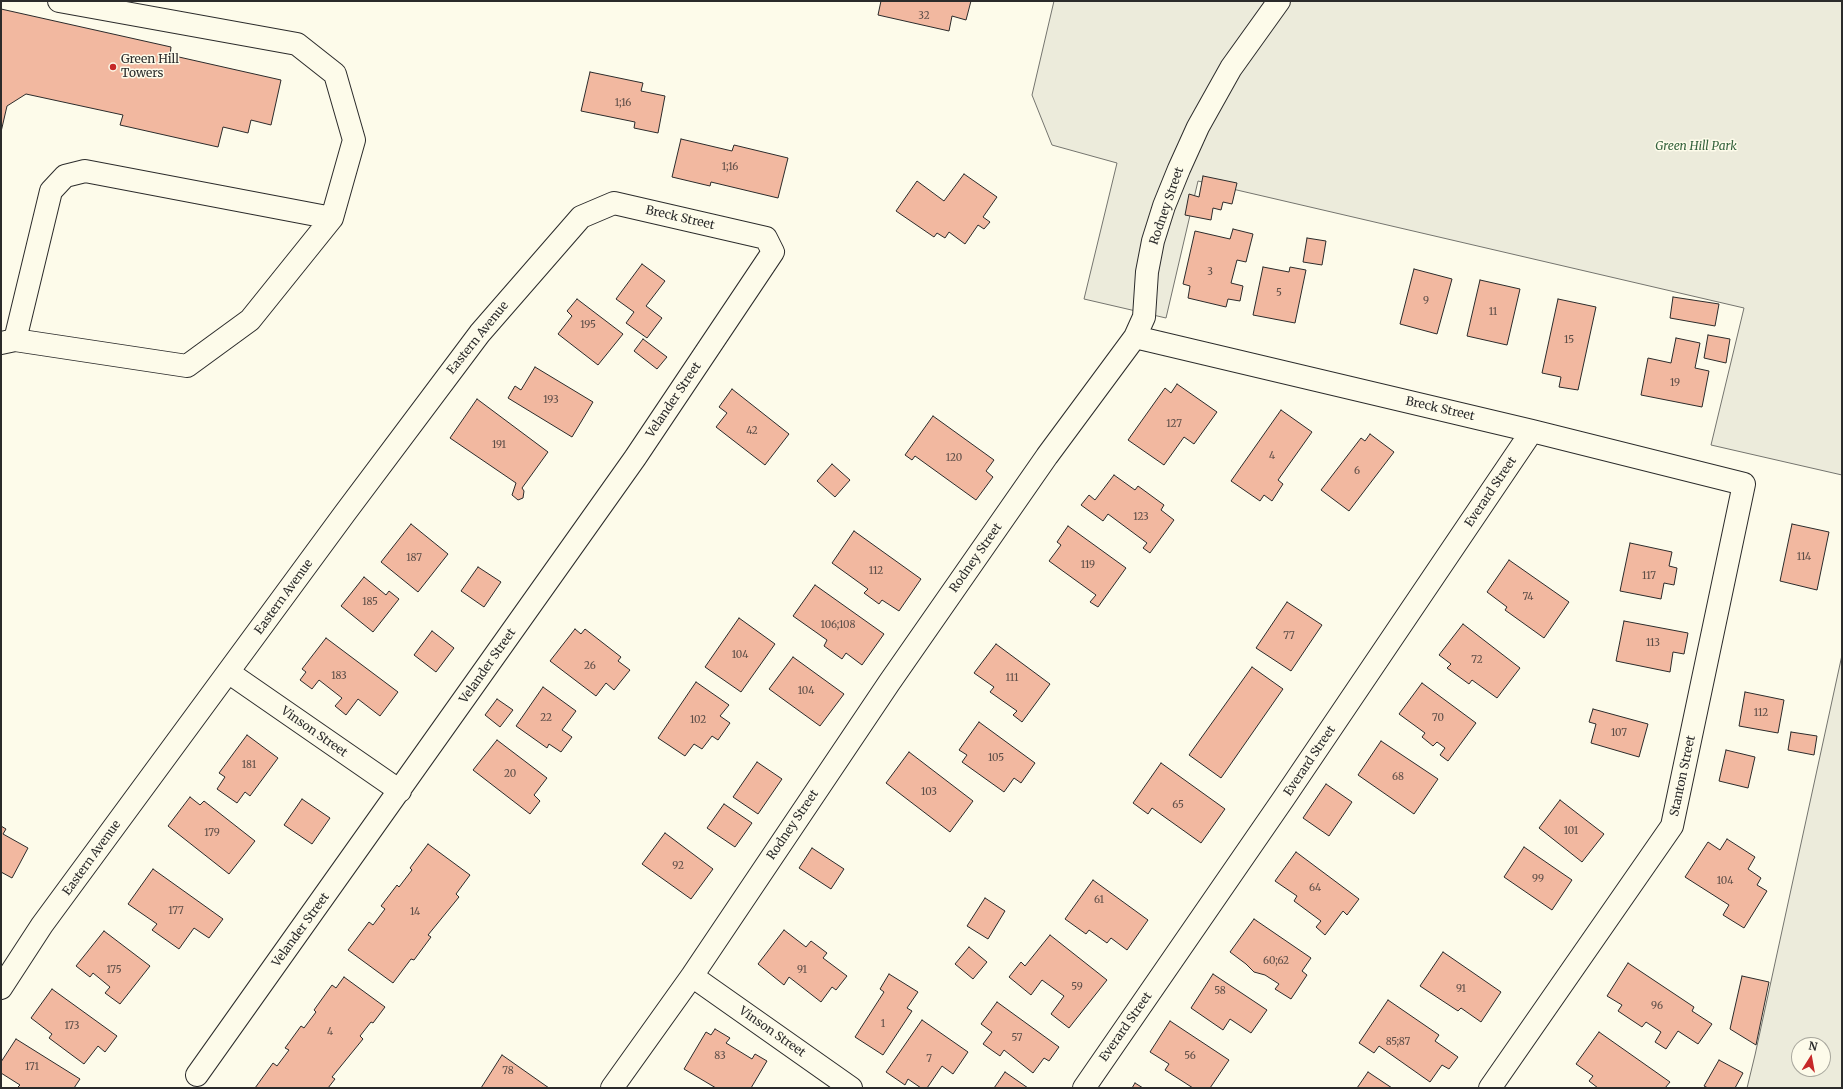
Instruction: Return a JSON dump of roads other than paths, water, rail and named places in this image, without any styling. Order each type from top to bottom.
[{"type":"street","points":[[59,1],[297,44],[335,74],[354,140],[332,218],[250,320],[187,366],[8,341],[51,191],[65,176],[85,171],[332,218]]},
{"type":"street","name":"Rodney Street","points":[[612,1088],[692,976],[889,683],[1047,456],[1135,337],[1144,317],[1147,272],[1153,241],[1164,206],[1190,144],[1231,68],[1279,1]]},
{"type":"street","name":"Breck Street","points":[[581,217],[614,203],[766,238],[773,252]]},
{"type":"street","name":"Eastern Avenue","points":[[1,988],[47,919],[228,672],[480,333],[581,217]]},
{"type":"street","name":"Velander Street","points":[[197,1075],[635,458],[773,252]]},
{"type":"street","name":"Breck Street","points":[[1135,337],[1532,431],[1744,484]]},
{"type":"street","name":"Everard Street","points":[[1084,1088],[1288,792],[1532,431]]},
{"type":"street","name":"Stanton Street","points":[[1490,1088],[1672,826],[1744,484]]},
{"type":"street","name":"Vinson Street","points":[[228,672],[400,791]]},
{"type":"street","name":"Vinson Street","points":[[692,976],[851,1088]]},
{"type":"place","name":"Green Hill Towers","points":[[113,67]]},
{"type":"park label","name":"Green Hill Park","points":[[1696,147]]}]
